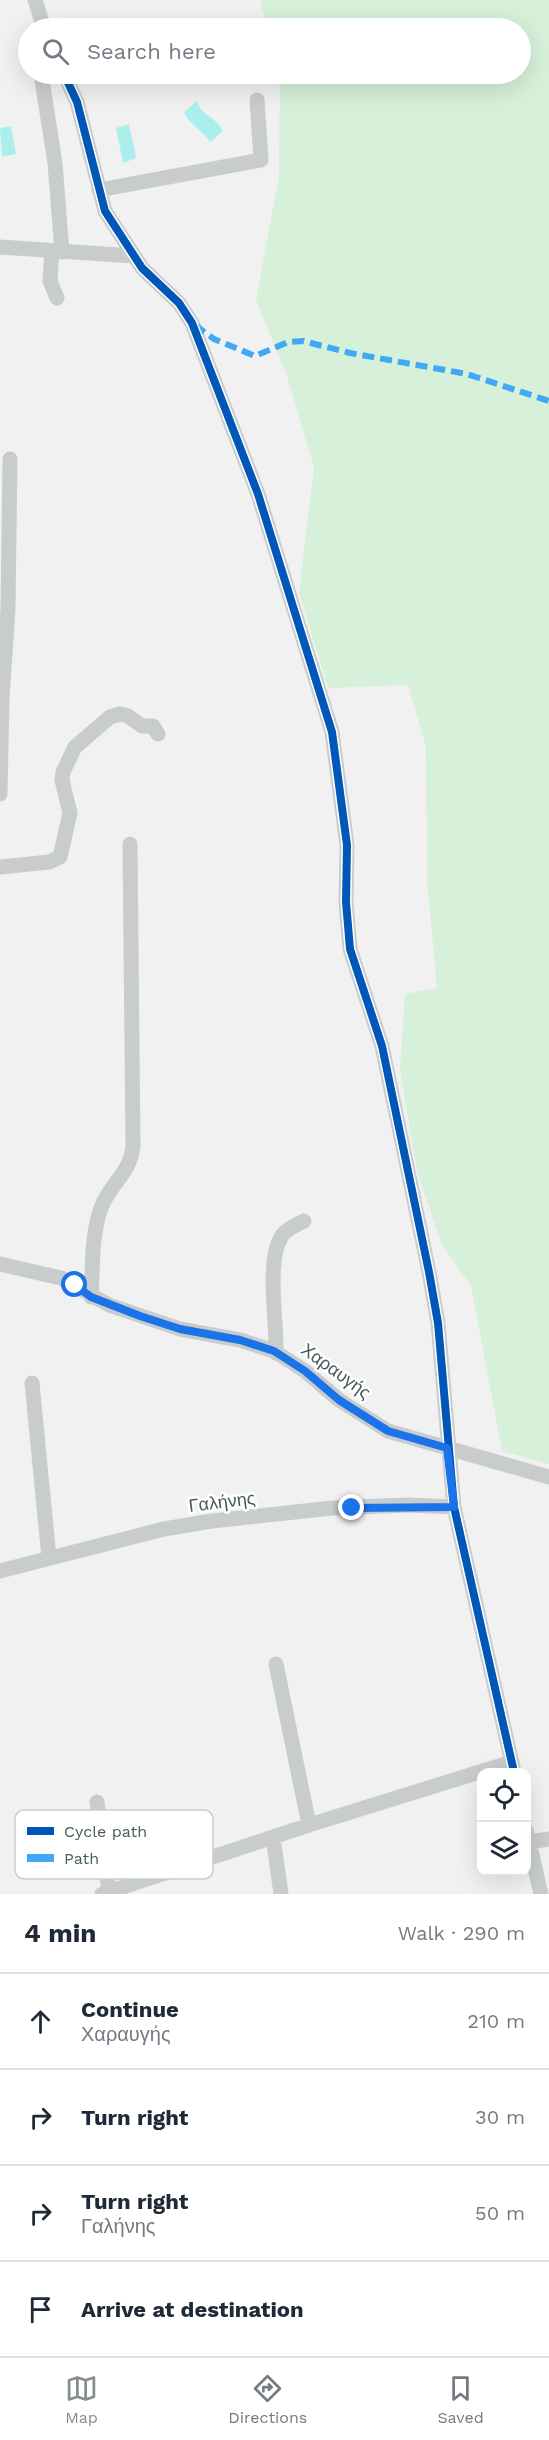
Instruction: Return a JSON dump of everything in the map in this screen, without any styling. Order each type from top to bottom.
[{"type":"street","points":[[35,0],[41,18]]},
{"type":"street","points":[[43,84],[55,164],[57,251],[50,281],[57,298]]},
{"type":"street","points":[[68,84],[77,102],[105,211],[119,229],[133,256],[151,278],[179,303],[192,323],[258,494],[332,732],[347,845],[346,902],[350,949],[382,1046],[429,1272],[439,1335],[447,1448],[454,1507],[513,1767],[309,1825],[213,1857]]},
{"type":"street","points":[[99,190],[261,160],[257,100]]},
{"type":"street","points":[[0,247],[133,256]]},
{"type":"street","points":[[0,794],[2,698],[8,609],[10,459]]},
{"type":"street","points":[[0,867],[49,862],[60,857],[70,813],[62,780],[63,772],[82,738],[110,717],[120,714],[128,716],[142,726],[153,726],[158,734]]},
{"type":"street","points":[[91,1297],[98,1219],[106,1198],[128,1168],[133,1146],[130,843]]},
{"type":"street","points":[[276,1353],[274,1268],[277,1247],[282,1235],[304,1221]]},
{"type":"street","name":"Χαραυγής","points":[[0,1264],[61,1278],[91,1297],[180,1329],[240,1340],[276,1353],[305,1371],[339,1400],[388,1431],[549,1477]]},
{"type":"street","points":[[32,1383],[49,1558]]},
{"type":"street","name":"Γαλήνης","points":[[0,1571],[164,1529],[212,1521],[332,1508],[409,1505],[454,1507]]},
{"type":"street","points":[[276,1664],[309,1825]]},
{"type":"street","points":[[97,1802],[98,1810]]},
{"type":"street","points":[[531,1836],[549,1839]]},
{"type":"street","points":[[273,1837],[281,1894]]},
{"type":"street","points":[[531,1848],[542,1894]]},
{"type":"street","points":[[105,1893],[147,1879]]},
{"type":"green space","points":[[260,0],[549,0],[549,1464],[502,1451],[471,1286],[441,1243],[417,1171],[400,1070],[405,994],[437,988],[427,879],[426,746],[408,685],[328,688],[299,593],[314,467],[286,373],[256,300],[279,176],[280,84],[531,84],[531,18],[265,18]]},
{"type":"water","points":[[197,101],[202,110],[223,131],[210,142],[184,112]]},
{"type":"water","points":[[129,124],[136,158],[123,163],[116,128]]},
{"type":"water","points":[[11,126],[16,154],[2,157],[0,128]]},
{"type":"marked path","points":[[195,325],[214,339],[255,356],[288,342],[303,341],[350,353],[467,374],[549,401]]},
{"type":"cycle path","points":[[69,84],[77,102],[105,211],[142,268],[179,303],[192,323],[258,494],[332,732],[347,845],[346,902],[350,949],[382,1046],[429,1272],[438,1323],[454,1507],[513,1768]]},
{"type":"route","points":[[75,1285],[91,1297],[140,1316],[180,1329],[240,1340],[274,1351],[305,1371],[339,1400],[388,1431],[447,1448],[454,1507],[409,1505],[352,1508]]}]
